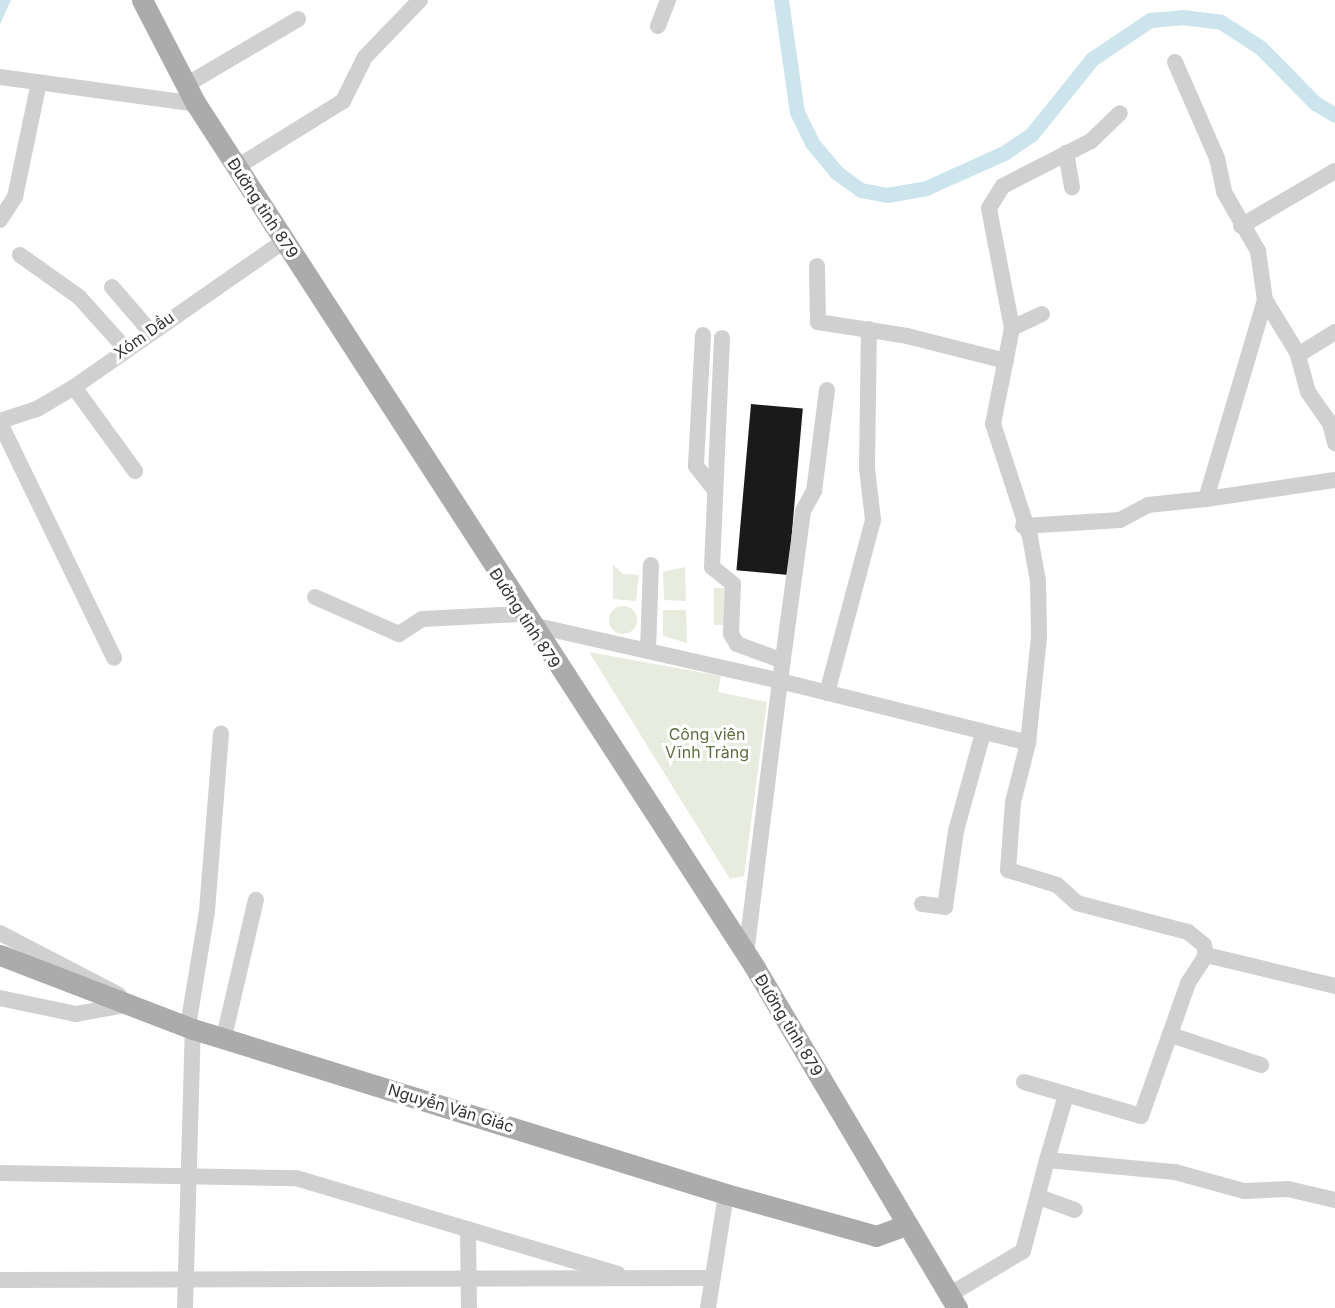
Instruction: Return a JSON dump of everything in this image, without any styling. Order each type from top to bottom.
[{"type":"main road","name":"Đường tỉnh 879","points":[[144,4],[196,104],[525,619],[746,954],[953,1301]]},
{"type":"main road","name":"Nguyễn Văn Giác","points":[[0,955],[191,1027],[726,1194],[876,1236],[907,1225]]},
{"type":"street","points":[[237,167],[344,101],[365,57],[420,0]]},
{"type":"street","points":[[658,26],[668,0]]},
{"type":"street","points":[[186,86],[298,19]]},
{"type":"street","points":[[1175,62],[1242,226],[1263,267],[1265,300],[1206,500]]},
{"type":"street","points":[[0,77],[196,104]]},
{"type":"street","points":[[0,220],[15,197],[39,82]]},
{"type":"street","points":[[1024,1082],[1141,1116],[1188,983],[1206,955],[1204,945],[1188,932],[1077,903],[1057,885],[1008,870],[1013,802],[1028,743],[1038,648],[1038,581],[993,424],[1012,328],[989,208],[1003,186],[1091,141],[1120,113]]},
{"type":"street","points":[[1066,153],[1072,187]]},
{"type":"street","points":[[1242,226],[1335,171]]},
{"type":"street","name":"Xóm Dầu","points":[[0,422],[37,409],[74,387],[124,347],[284,241]]},
{"type":"street","points":[[20,255],[79,297],[124,347]]},
{"type":"street","points":[[817,266],[818,322],[868,329],[1006,361]]},
{"type":"street","points":[[112,287],[149,330]]},
{"type":"street","points":[[1265,300],[1298,355],[1308,392],[1330,424],[1335,443]]},
{"type":"street","points":[[1012,328],[1042,314]]},
{"type":"street","points":[[827,693],[873,520],[867,468],[868,329]]},
{"type":"street","points":[[1298,355],[1335,332]]},
{"type":"street","points":[[703,335],[696,466],[715,490]]},
{"type":"street","points":[[722,338],[712,567],[734,584],[731,634],[746,651],[783,661]]},
{"type":"street","points":[[74,387],[135,471]]},
{"type":"street","points":[[746,954],[803,511],[814,491],[827,390]]},
{"type":"street","points":[[0,422],[114,657]]},
{"type":"street","points":[[1023,526],[1120,520],[1148,505],[1206,500],[1335,480]]},
{"type":"street","points":[[648,650],[651,565]]},
{"type":"street","points":[[315,597],[399,634],[422,619],[525,619],[1028,743]]},
{"type":"street","points":[[922,904],[945,907],[957,831],[983,733]]},
{"type":"street","points":[[185,1308],[185,1172],[191,1027],[207,912],[220,734]]},
{"type":"street","points":[[224,1037],[256,900]]},
{"type":"street","points":[[0,933],[105,984],[132,1004]]},
{"type":"street","points":[[1206,955],[1335,986]]},
{"type":"street","points":[[0,998],[76,1014],[132,1004]]},
{"type":"street","points":[[1171,1035],[1261,1065]]},
{"type":"street","points":[[953,1301],[1023,1251],[1066,1095]]},
{"type":"street","points":[[1047,1160],[1066,1158],[1175,1172],[1251,1193],[1288,1189],[1335,1200]]},
{"type":"street","points":[[0,1173],[185,1172],[296,1178],[635,1279]]},
{"type":"street","points":[[708,1308],[710,1278],[726,1194]]},
{"type":"street","points":[[1039,1197],[1075,1210]]},
{"type":"street","points":[[468,1229],[469,1308]]},
{"type":"street","points":[[0,1280],[710,1278]]},
{"type":"green space","points":[[613,565],[623,574],[639,575],[636,601],[613,599]]},
{"type":"green space","points":[[685,567],[686,601],[664,600],[663,572]]},
{"type":"green space","points":[[714,588],[727,588],[727,625],[714,625]]},
{"type":"green space","points":[[623,606],[633,610],[637,620],[633,630],[623,634],[613,630],[609,620],[613,610]]},
{"type":"green space","points":[[663,610],[686,610],[687,643],[663,636]]},
{"type":"green space","name":"Công viên Vĩnh Tràng","points":[[589,652],[721,676],[718,692],[767,702],[744,876],[730,879]]},
{"type":"water","points":[[0,0],[11,0],[0,24]]},
{"type":"building","points":[[751,404],[803,409],[788,575],[736,570]]},
{"type":"waterway","points":[[781,0],[797,112],[812,143],[836,172],[861,190],[887,195],[926,188],[1004,153],[1031,135],[1092,59],[1150,20],[1182,17],[1221,22],[1261,48],[1315,103],[1335,115]]}]
